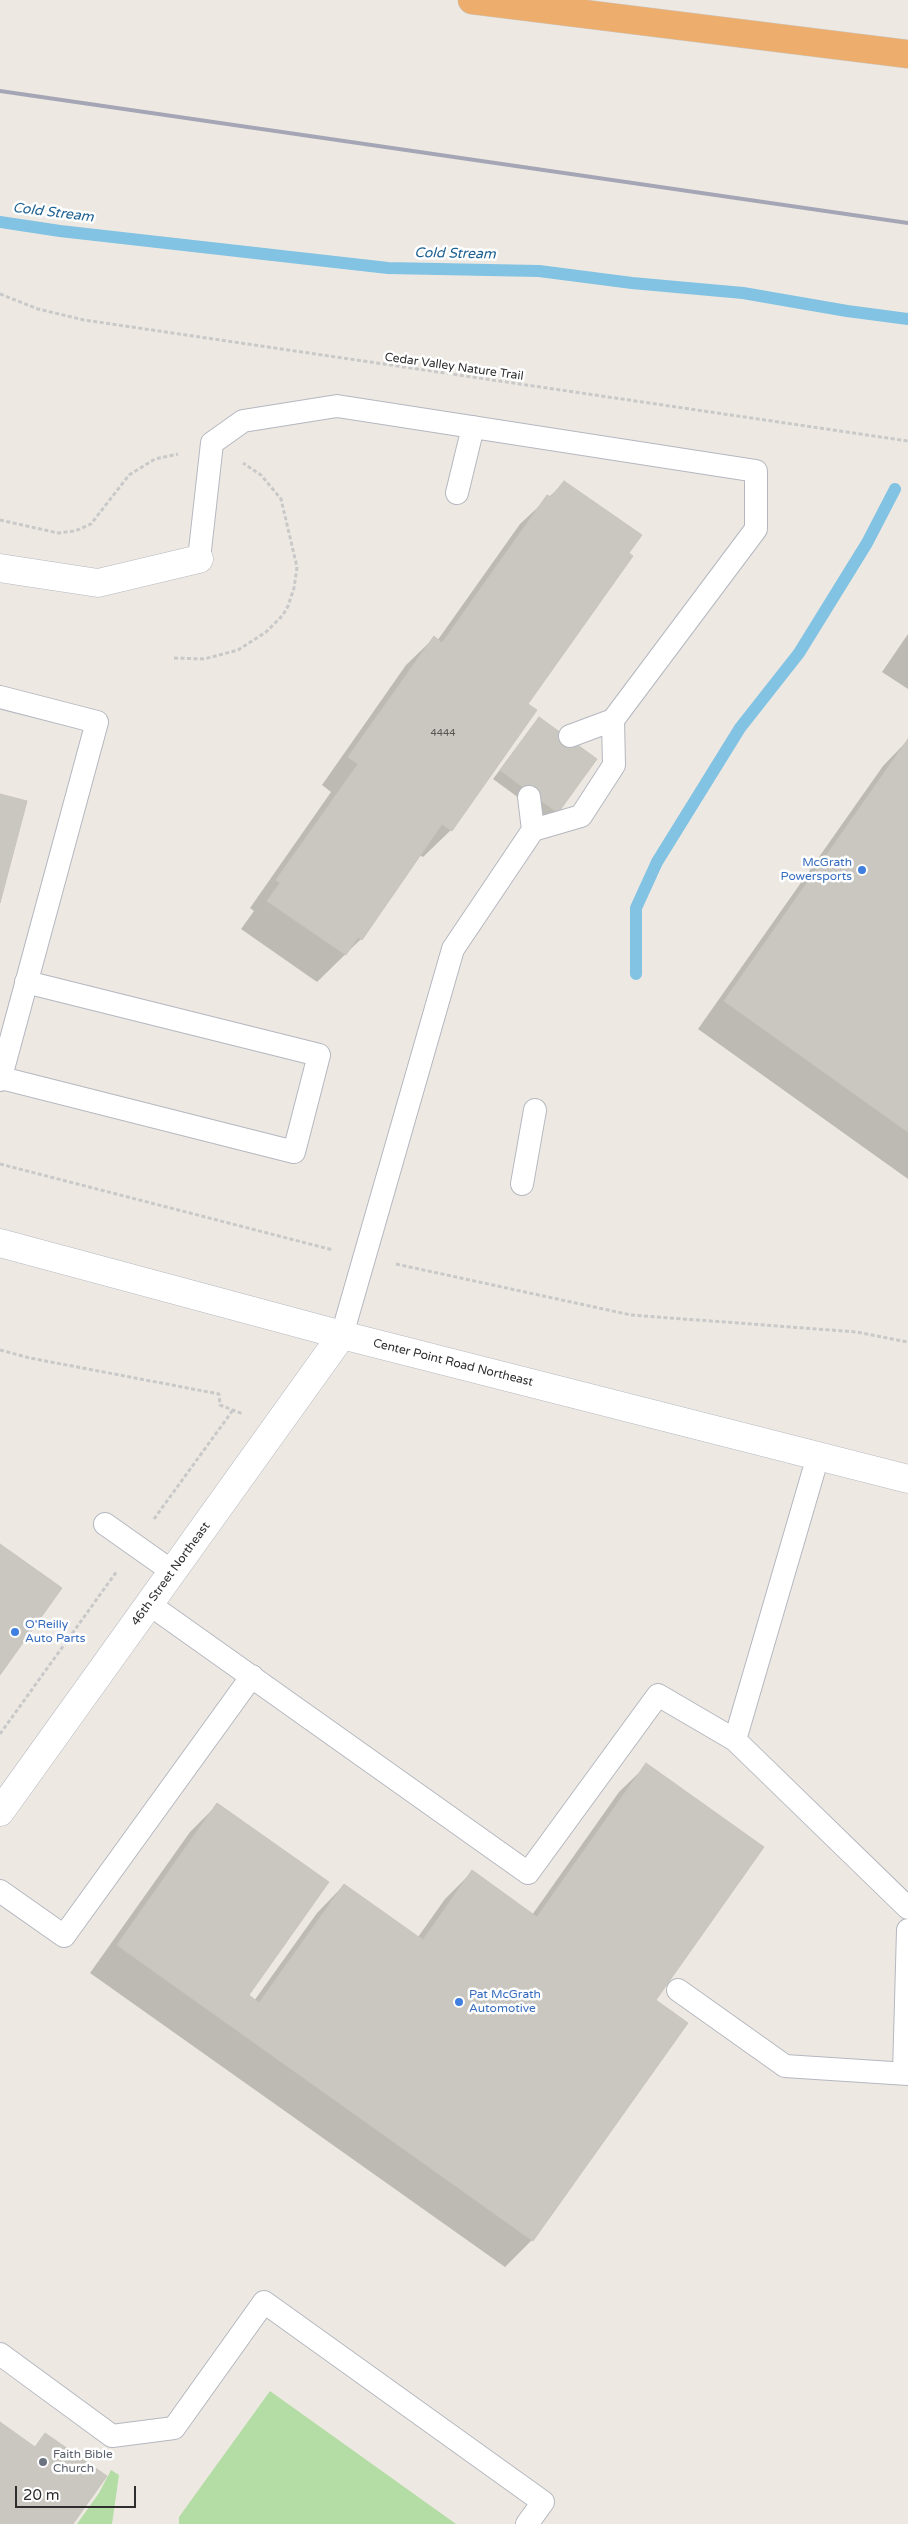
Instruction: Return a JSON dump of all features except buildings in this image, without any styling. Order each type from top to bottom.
[{"type":"highway","points":[[472,0],[908,54]]},
{"type":"main road","points":[[0,568],[98,583],[199,559]]},
{"type":"main road","name":"Center Point Road Northeast","points":[[0,1243],[342,1335],[908,1479]]},
{"type":"main road","name":"46th Street Northeast","points":[[0,1812],[342,1335]]},
{"type":"lane","points":[[199,559],[212,442],[229,422],[337,406],[756,471],[756,529],[613,720],[570,736]]},
{"type":"lane","points":[[457,493],[473,427]]},
{"type":"lane","points":[[0,697],[96,722],[26,982],[0,1079],[294,1152],[319,1055],[26,982]]},
{"type":"lane","points":[[342,1335],[453,949],[533,830],[581,816],[614,765],[613,720]]},
{"type":"lane","points":[[529,797],[533,830]]},
{"type":"lane","points":[[522,1184],[535,1110]]},
{"type":"lane","points":[[734,1740],[818,1456]]},
{"type":"lane","points":[[105,1524],[172,1572]]},
{"type":"lane","points":[[149,1604],[528,1872],[658,1695],[734,1740],[908,1908]]},
{"type":"lane","points":[[0,1891],[64,1936],[252,1676]]},
{"type":"lane","points":[[678,1990],[785,2066],[906,2073],[908,1930]]},
{"type":"lane","points":[[0,2354],[112,2436],[174,2428],[264,2302],[543,2502],[527,2524]]},
{"type":"path","name":"Cedar Valley Nature Trail","points":[[0,294],[38,309],[84,320],[908,441]]},
{"type":"path","points":[[0,1164],[245,1229],[338,1251]]},
{"type":"path","points":[[389,1262],[631,1315],[857,1332],[908,1342]]},
{"type":"path","points":[[0,1350],[30,1358],[219,1394],[220,1406],[240,1412]]},
{"type":"green space","points":[[270,2391],[456,2524],[179,2524],[179,2517]]},
{"type":"green space","points":[[111,2470],[119,2475],[112,2524],[77,2524],[99,2493]]},
{"type":"waterway","name":"Cold Stream","points":[[0,222],[60,231],[388,268],[539,271],[632,283],[743,293],[847,311],[908,319]]},
{"type":"waterway","points":[[636,974],[636,908],[657,862],[740,728],[799,653],[867,543],[895,489]]},
{"type":"railway","points":[[0,91],[908,223]]},
{"type":"place","name":"McGrath Powersports","points":[[862,870]]},
{"type":"place","name":"O'Reilly Auto Parts","points":[[15,1632]]},
{"type":"place","name":"Pat McGrath Automotive","points":[[459,2002]]},
{"type":"place","name":"Faith Bible Church","points":[[43,2462]]}]
